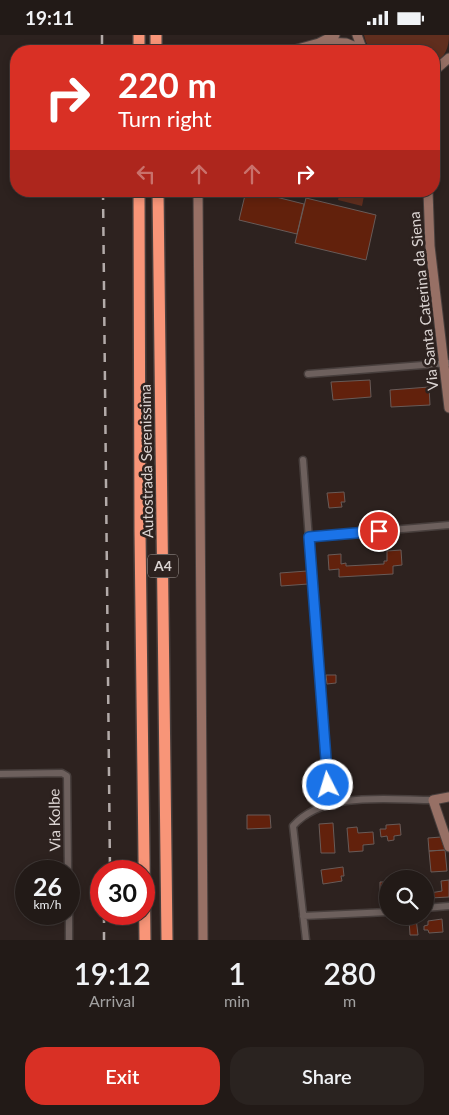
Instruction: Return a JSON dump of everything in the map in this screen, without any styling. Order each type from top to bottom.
[{"type":"highway","name":"Autostrada Serenissima","points":[[139,197],[140,532],[145,940]]},
{"type":"highway","name":"Autostrada Serenissima","points":[[158,197],[167,940]]},
{"type":"street","points":[[312,45],[336,35]]},
{"type":"street","points":[[319,43],[346,43],[350,45]]},
{"type":"street","points":[[198,197],[203,940]]},
{"type":"street","name":"Via Santa Caterina da Siena","points":[[428,197],[431,255],[446,364],[449,408]]},
{"type":"street","points":[[308,375],[446,364]]},
{"type":"street","points":[[303,460],[330,804]]},
{"type":"street","points":[[309,537],[449,525]]},
{"type":"street","name":"Via Kolbe","points":[[0,774],[62,773],[67,776],[68,860]]},
{"type":"street","points":[[306,940],[293,826],[300,818],[330,804],[352,800],[433,800],[449,797]]},
{"type":"street","points":[[433,800],[449,847]]},
{"type":"street","points":[[434,907],[449,906]]},
{"type":"street","points":[[303,916],[379,912]]},
{"type":"street","points":[[69,925],[69,940]]},
{"type":"shaded area","points":[[364,35],[449,35],[446,52],[440,59],[440,45],[368,45]]},
{"type":"shaded area","points":[[339,197],[364,197],[362,206],[338,200]]},
{"type":"building","points":[[245,197],[276,197],[304,204],[297,234],[239,220]]},
{"type":"building","points":[[306,198],[376,215],[366,260],[295,243]]},
{"type":"building","points":[[370,380],[371,397],[333,400],[331,382]]},
{"type":"building","points":[[429,387],[430,405],[391,407],[390,390]]},
{"type":"building","points":[[344,492],[345,502],[341,502],[342,507],[329,508],[327,493]]},
{"type":"building","points":[[401,550],[402,565],[393,566],[393,574],[339,577],[339,569],[329,570],[328,555],[341,554],[341,564],[346,563],[346,566],[384,564],[384,561],[387,561],[387,551]]},
{"type":"building","points":[[307,571],[308,584],[281,586],[280,573]]},
{"type":"building","points":[[326,675],[336,675],[336,683],[327,684]]},
{"type":"building","points":[[247,815],[270,815],[271,828],[247,829]]},
{"type":"building","points":[[333,823],[335,853],[321,853],[319,824]]},
{"type":"building","points":[[400,824],[401,835],[394,836],[394,840],[388,841],[387,836],[381,837],[380,829],[386,829],[386,825]]},
{"type":"building","points":[[357,827],[358,833],[373,832],[374,844],[363,845],[363,851],[349,852],[347,828]]},
{"type":"building","points":[[441,837],[445,850],[429,851],[428,838]]},
{"type":"building","points":[[445,850],[447,871],[434,872],[434,870],[431,870],[429,851]]},
{"type":"building","points":[[343,867],[344,876],[341,876],[342,881],[323,884],[321,870]]},
{"type":"building","points":[[449,880],[449,897],[434,898],[434,892],[442,891],[441,881]]},
{"type":"building","points":[[442,919],[443,932],[429,933],[428,930],[424,930],[424,926],[434,925],[434,920]]},
{"type":"building","points":[[409,925],[417,925],[418,935],[410,935]]},
{"type":"railway","points":[[102,35],[102,45]]},
{"type":"railway","points":[[103,197],[110,860]]},
{"type":"railway","points":[[104,925],[104,940]]},
{"type":"route","points":[[328,785],[309,537],[379,531]]}]
